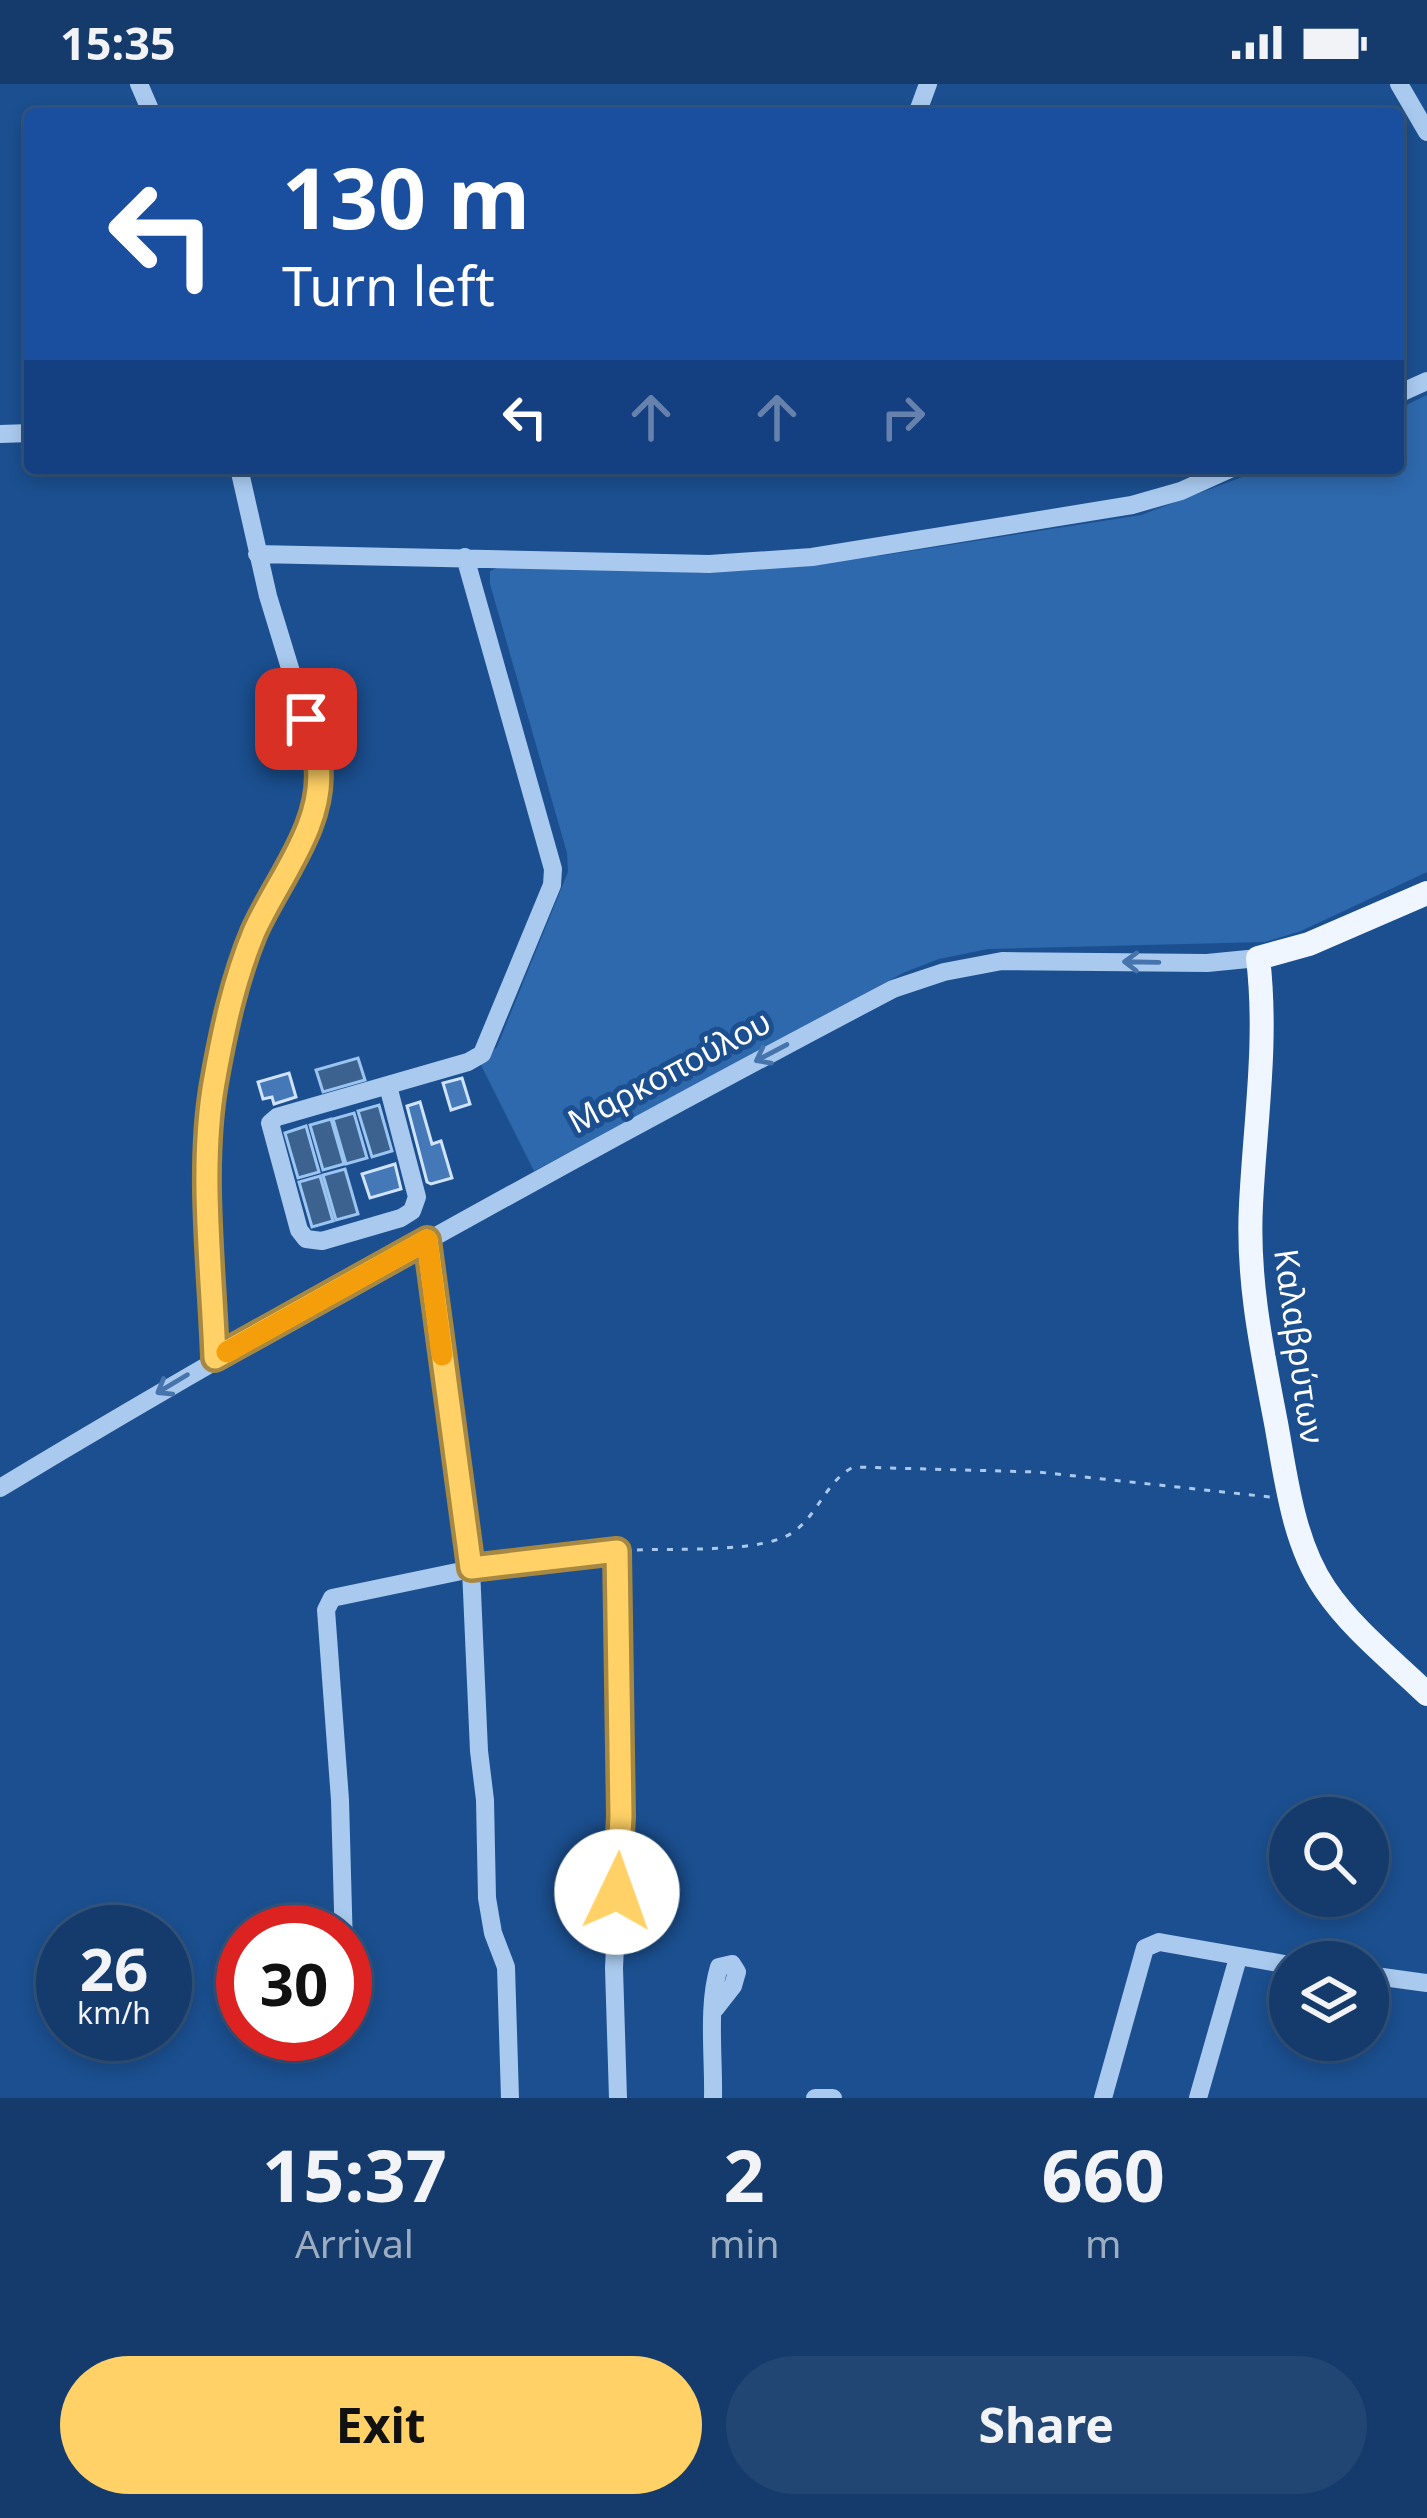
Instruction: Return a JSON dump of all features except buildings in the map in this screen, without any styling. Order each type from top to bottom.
[{"type":"main road","name":"Μαρκοπούλου","points":[[1258,958],[1309,944],[1427,893]]},
{"type":"main road","name":"Καλαβρύτων","points":[[1258,958],[1263,1036],[1250,1207],[1251,1289],[1290,1500],[1323,1586],[1343,1612],[1427,1694]]},
{"type":"street","points":[[1399,84],[1427,132]]},
{"type":"street","points":[[215,1358],[208,1184],[213,1088],[232,994],[254,932],[305,833],[319,788],[318,760],[257,554],[240,474]]},
{"type":"street","points":[[257,554],[709,565],[812,557],[1132,505],[1219,474]]},
{"type":"street","points":[[388,1086],[417,1197],[412,1210],[401,1218],[322,1241],[305,1239],[270,1123],[482,1054],[552,885],[553,869],[465,556]]},
{"type":"street","name":"Μαρκοπούλου","points":[[0,1488],[215,1358],[427,1240],[910,983],[1002,961],[1208,963],[1258,958]]},
{"type":"street","points":[[427,1240],[471,1568],[487,1898],[506,1967],[510,2098]]},
{"type":"street","points":[[343,1905],[326,1610],[332,1598],[471,1568],[617,1551],[621,1816],[614,1968],[618,2098]]},
{"type":"street","points":[[1103,2098],[1144,1948],[1159,1942],[1269,1962]]},
{"type":"street","points":[[1198,2098],[1238,1958]]},
{"type":"street","points":[[1389,1978],[1427,1983]]},
{"type":"street","points":[[713,2098],[715,2009]]},
{"type":"street","points":[[815,2098],[833,2098]]},
{"type":"path","points":[[617,1551],[759,1544],[791,1535],[839,1474],[853,1467],[1038,1472],[1290,1500]]},
{"type":"shaded area","points":[[1427,395],[1427,872],[1301,931],[1265,942],[988,949],[939,959],[905,972],[534,1171],[480,1063],[497,1047],[568,872],[567,853],[490,571],[502,566],[708,573],[885,555],[1141,515],[1250,474],[1404,474],[1404,406]]},
{"type":"shaded area","points":[[358,1058],[365,1080],[323,1092],[316,1070]]},
{"type":"shaded area","points":[[379,1105],[392,1151],[372,1157],[358,1111]]},
{"type":"shaded area","points":[[354,1113],[367,1158],[346,1164],[333,1119]]},
{"type":"shaded area","points":[[331,1119],[344,1164],[323,1170],[310,1125]]},
{"type":"shaded area","points":[[306,1126],[319,1172],[298,1178],[285,1133]]},
{"type":"shaded area","points":[[345,1169],[358,1214],[336,1220],[323,1175]]},
{"type":"shaded area","points":[[320,1176],[333,1221],[312,1227],[299,1182]]},
{"type":"slow traffic","points":[[227,1352],[427,1240],[442,1355]]},
{"type":"route","points":[[306,719],[318,760],[319,788],[305,833],[254,932],[232,994],[213,1088],[208,1184],[215,1358],[427,1240],[471,1568],[617,1551],[621,1816],[617,1892]]}]
